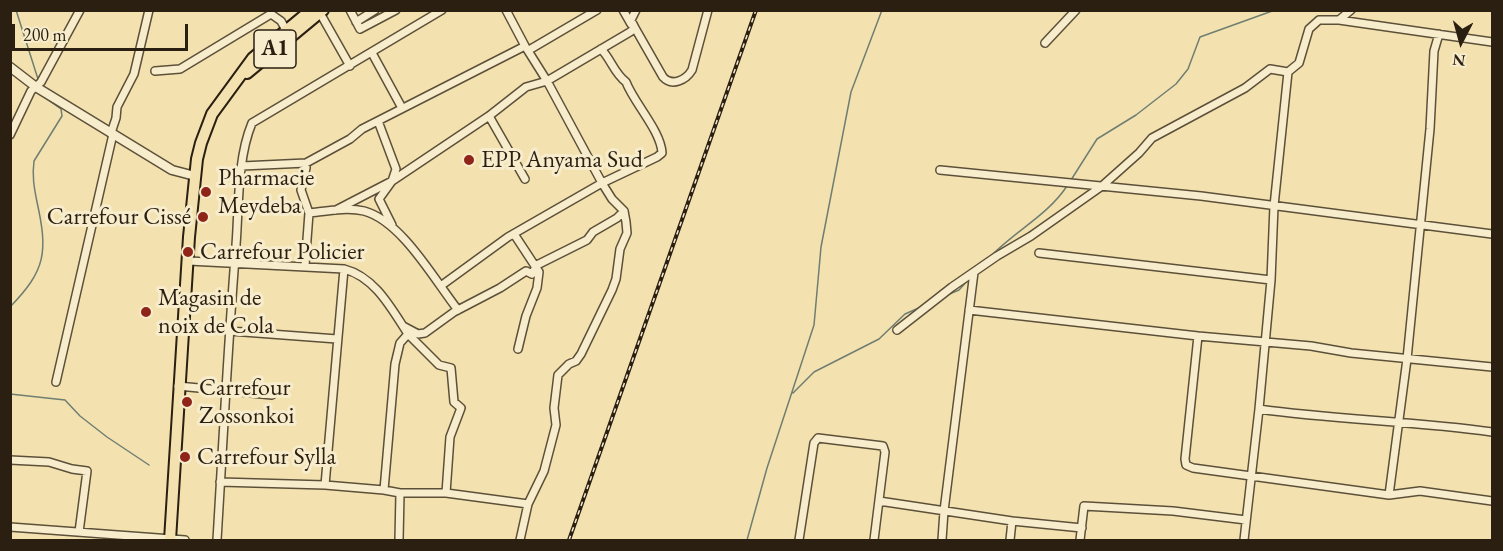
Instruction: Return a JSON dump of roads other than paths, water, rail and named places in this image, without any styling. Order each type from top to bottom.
[{"type":"main road","name":"A1","points":[[170,540],[189,237],[195,176],[206,129],[212,114],[253,58],[286,30],[318,11]]},
{"type":"main road","name":"A1","points":[[229,89],[318,11]]},
{"type":"street","points":[[10,135],[31,91],[41,82],[80,10]]},
{"type":"street","points":[[56,382],[117,107],[134,74],[149,10]]},
{"type":"street","points":[[350,10],[360,29],[396,10]]},
{"type":"street","points":[[356,22],[375,10]]},
{"type":"street","points":[[217,540],[225,391],[242,166],[244,146],[252,123],[442,10]]},
{"type":"street","points":[[506,10],[602,183],[612,199],[624,211],[627,233],[620,249],[616,279],[581,354],[558,375],[554,408],[556,425],[544,471],[528,504],[520,540]]},
{"type":"street","points":[[242,166],[306,163],[350,139],[362,129],[527,48],[583,14],[597,10]]},
{"type":"street","points":[[623,10],[663,77],[668,82],[674,83],[692,70],[708,10]]},
{"type":"street","points":[[634,29],[631,20],[636,10]]},
{"type":"street","points":[[1045,43],[1076,10]]},
{"type":"street","points":[[1339,20],[1352,10]]},
{"type":"street","points":[[318,11],[350,66]]},
{"type":"street","points":[[155,71],[180,69],[271,14],[281,21],[286,30]]},
{"type":"street","points":[[1244,540],[1259,409],[1271,280],[1274,206],[1288,72],[1299,63],[1309,29],[1319,20],[1339,20],[1492,42]]},
{"type":"street","points":[[336,210],[392,181],[489,116],[526,87],[547,81],[634,29]]},
{"type":"street","points":[[1389,495],[1400,423],[1430,129],[1434,51],[1439,34]]},
{"type":"street","points":[[442,285],[514,234],[602,183],[657,157],[662,150],[626,82],[601,50]]},
{"type":"street","points":[[372,53],[402,108]]},
{"type":"street","points":[[10,67],[36,87],[172,170],[195,176]]},
{"type":"street","points":[[897,330],[974,272],[1031,236],[1102,186],[1139,153],[1152,138],[1245,88],[1270,69],[1288,72]]},
{"type":"street","points":[[489,116],[525,179]]},
{"type":"street","points":[[378,121],[396,169],[392,181],[380,199],[392,226]]},
{"type":"street","points":[[304,266],[309,213],[301,190],[306,163]]},
{"type":"street","points":[[940,170],[1102,186],[1492,234]]},
{"type":"street","points":[[309,213],[336,210],[362,211],[380,218],[392,226],[442,285],[458,310]]},
{"type":"street","points":[[402,325],[423,334],[458,310],[526,272],[532,274],[537,266],[586,240],[602,225],[624,211]]},
{"type":"street","points":[[514,234],[539,272],[537,288],[525,316],[518,349]]},
{"type":"street","points":[[1039,253],[1271,280]]},
{"type":"street","points":[[189,261],[344,269],[362,276],[375,286],[408,334],[440,365],[451,368],[454,402],[461,408],[450,437],[446,493]]},
{"type":"street","points":[[325,485],[344,269]]},
{"type":"street","points":[[942,540],[974,272]]},
{"type":"street","points":[[969,310],[1492,367]]},
{"type":"street","points":[[230,331],[337,339]]},
{"type":"street","points":[[384,490],[395,364],[400,343],[408,334]]},
{"type":"street","points":[[1198,336],[1186,465],[1251,477],[1389,495],[1420,491],[1492,501]]},
{"type":"street","points":[[178,386],[272,394]]},
{"type":"street","points":[[1259,409],[1400,423],[1437,424],[1492,432]]},
{"type":"street","points":[[799,540],[814,443],[819,438],[883,446],[885,452],[874,540]]},
{"type":"street","points":[[10,460],[50,462],[87,471],[79,532]]},
{"type":"street","points":[[220,482],[325,485],[400,493],[446,493],[528,504]]},
{"type":"street","points":[[399,540],[400,493]]},
{"type":"street","points":[[879,501],[1012,521],[1082,528]]},
{"type":"street","points":[[1080,540],[1084,506],[1246,520]]},
{"type":"street","points":[[1010,540],[1012,521]]},
{"type":"street","points":[[10,527],[185,540]]},
{"type":"waterway","points":[[16,10],[38,79]]},
{"type":"waterway","points":[[747,540],[767,468],[814,325],[821,247],[851,92],[882,10]]},
{"type":"waterway","points":[[1071,180],[1097,139],[1136,115],[1176,84],[1188,69],[1200,37],[1275,10]]},
{"type":"waterway","points":[[10,307],[31,282],[37,271],[43,247],[34,182],[34,161],[62,116],[61,109],[44,97]]},
{"type":"waterway","points":[[991,256],[1050,206],[1067,186]]},
{"type":"waterway","points":[[947,295],[959,290],[969,279]]},
{"type":"waterway","points":[[793,393],[814,372],[879,339],[905,314],[921,307]]},
{"type":"waterway","points":[[10,394],[65,400],[80,416],[107,437],[149,465]]},
{"type":"railway","points":[[569,540],[756,10]]},
{"type":"place","name":"EPP Anyama Sud","points":[[469,160]]},
{"type":"place","name":"Pharmacie Meydeba","points":[[206,192]]},
{"type":"place","name":"Carrefour Cissé","points":[[203,217]]},
{"type":"place","name":"Carrefour Policier","points":[[188,252]]},
{"type":"place","name":"Magasin de noix de Cola","points":[[146,312]]},
{"type":"place","name":"Carrefour Zossonkoi","points":[[187,402]]},
{"type":"place","name":"Carrefour Sylla","points":[[185,457]]}]
